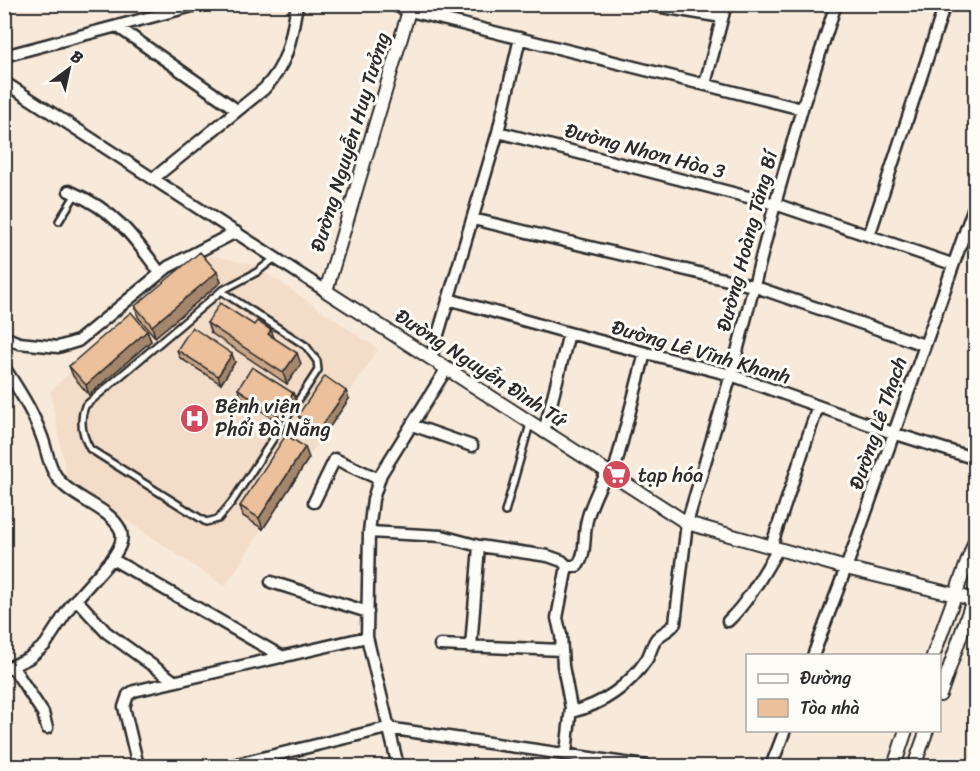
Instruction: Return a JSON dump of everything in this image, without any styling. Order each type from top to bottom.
[{"type":"street","points":[[4,56],[200,4]]},
{"type":"street","points":[[154,178],[264,89],[281,69],[291,36],[297,4]]},
{"type":"street","points":[[391,4],[802,109]]},
{"type":"street","points":[[644,4],[722,18]]},
{"type":"street","points":[[705,84],[726,4]]},
{"type":"street","name":"Đường Hoàng Tăng Bí","points":[[571,712],[600,702],[628,682],[649,657],[656,639],[672,628],[675,623],[687,523],[731,375],[802,109],[836,4]]},
{"type":"street","points":[[869,236],[945,4]]},
{"type":"street","name":"Đường Nguyễn Huy Tưởng","points":[[326,291],[410,8]]},
{"type":"street","points":[[118,27],[237,110]]},
{"type":"street","points":[[431,358],[498,132],[520,38]]},
{"type":"street","name":"Đường Nguyễn Đình Tứ","points":[[4,82],[687,523],[954,596],[975,597]]},
{"type":"street","name":"Đường Nhơn Hòa 3","points":[[498,132],[775,204],[952,264]]},
{"type":"street","points":[[72,192],[110,213],[135,238],[160,273]]},
{"type":"street","name":"Đường Lê Thạch","points":[[814,654],[975,201]]},
{"type":"street","points":[[473,219],[753,286],[924,345]]},
{"type":"street","points":[[5,342],[58,347],[78,341],[160,273],[185,256],[236,232]]},
{"type":"street","name":"Đường Lê Vĩnh Khanh","points":[[448,299],[731,375],[893,433],[975,459]]},
{"type":"street","points":[[544,432],[569,333]]},
{"type":"street","points":[[369,532],[442,536],[479,546],[548,556],[562,561],[567,566],[577,566],[580,562],[590,510],[610,474],[645,353]]},
{"type":"street","points":[[4,367],[33,414],[51,468],[57,478],[77,496],[111,517],[122,536],[121,543],[112,559],[76,598],[45,645],[8,668],[43,713],[46,728]]},
{"type":"street","points":[[398,766],[387,729],[367,637],[369,532],[373,499],[379,479],[447,368]]},
{"type":"street","points":[[728,621],[743,603],[775,548],[819,406]]},
{"type":"street","points":[[412,424],[472,446]]},
{"type":"street","points":[[314,502],[335,459],[379,479]]},
{"type":"street","points":[[934,654],[975,538]]},
{"type":"street","points":[[471,646],[479,546]]},
{"type":"street","points":[[112,559],[283,657]]},
{"type":"street","points":[[566,753],[571,712],[557,618],[567,566]]},
{"type":"street","points":[[272,582],[368,612]]},
{"type":"street","points":[[941,690],[975,597]]},
{"type":"street","points":[[76,598],[106,632],[174,681]]},
{"type":"street","points":[[138,766],[124,707],[125,701],[134,691],[367,637]]},
{"type":"street","points":[[440,645],[562,650]]},
{"type":"street","points":[[232,766],[387,729],[645,766]]},
{"type":"street","points":[[771,766],[784,732]]},
{"type":"street","points":[[894,766],[905,732]]},
{"type":"street","points":[[914,766],[926,732]]},
{"type":"lane","points":[[59,221],[74,200],[72,192]]},
{"type":"lane","points":[[221,291],[306,346],[317,360],[318,370],[232,502],[218,519],[206,522],[90,449],[84,437],[81,417],[85,406],[221,291],[257,272],[275,258]]},
{"type":"lane","points":[[505,512],[531,423]]},
{"type":"shaded area","name":"Bệnh viện Phổi Đà Nẵng","points":[[211,255],[255,265],[378,349],[225,587],[67,480],[50,391],[176,278]]},
{"type":"building","points":[[200,252],[217,272],[152,326],[135,306]]},
{"type":"building","points":[[220,303],[254,325],[257,321],[271,330],[268,334],[297,353],[283,373],[207,323]]},
{"type":"building","points":[[131,312],[147,331],[86,385],[69,366]]},
{"type":"building","points":[[192,327],[232,354],[218,376],[177,350]]},
{"type":"building","points":[[252,367],[293,393],[279,416],[238,389]]},
{"type":"building","points":[[325,376],[346,391],[319,430],[298,415]]},
{"type":"building","points":[[286,435],[305,447],[259,518],[240,506]]},
{"type":"place","name":"Bệnh viện Phổi Đà Nẵng","points":[[194,418]]},
{"type":"place","name":"tạp hóa","points":[[617,475]]}]
